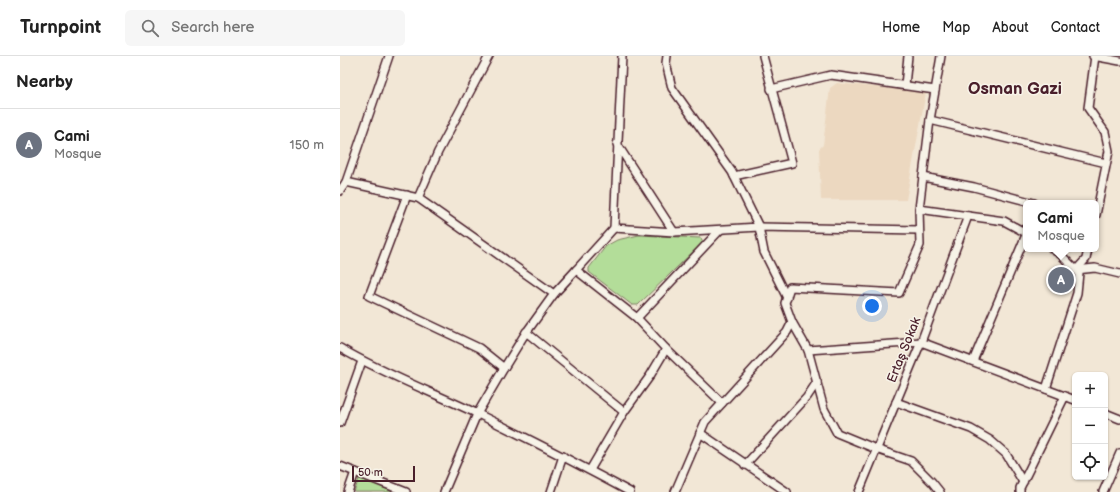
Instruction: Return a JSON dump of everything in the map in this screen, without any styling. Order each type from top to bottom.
[{"type":"street","points":[[340,190],[346,182],[389,56]]},
{"type":"street","points":[[418,198],[438,152],[490,56]]},
{"type":"street","points":[[444,492],[477,414],[526,332],[554,294],[614,228],[622,56]]},
{"type":"street","points":[[667,56],[666,64],[672,88],[734,176],[759,227],[764,252],[787,298]]},
{"type":"street","points":[[734,176],[792,163],[763,56]]},
{"type":"street","points":[[905,85],[908,56]]},
{"type":"street","points":[[940,492],[911,461],[837,433],[824,408],[808,350],[792,322],[785,303],[790,288],[899,293],[920,245],[918,209],[930,120],[941,56]]},
{"type":"street","points":[[1099,200],[1109,150],[1106,132],[1088,108],[1094,56],[1120,61]]},
{"type":"street","points":[[771,89],[831,75],[935,90]]},
{"type":"street","points":[[930,120],[1106,163]]},
{"type":"street","points":[[617,144],[674,232]]},
{"type":"street","points":[[923,178],[974,187],[1023,200]]},
{"type":"street","points":[[346,182],[418,198],[554,294]]},
{"type":"street","points":[[407,195],[369,296],[479,348],[504,368]]},
{"type":"street","points":[[918,209],[1004,221],[1023,232]]},
{"type":"street","name":"Ertaş Sokak","points":[[859,492],[921,342],[968,216]]},
{"type":"street","points":[[614,228],[674,232],[759,227],[919,230]]},
{"type":"street","points":[[637,318],[720,230]]},
{"type":"street","points":[[973,361],[1023,241]]},
{"type":"street","points":[[1046,388],[1077,293],[1079,273],[1057,252]]},
{"type":"street","points":[[1076,270],[1086,259],[1087,252]]},
{"type":"street","points":[[1076,270],[1095,268],[1120,274]]},
{"type":"street","points":[[576,270],[637,318],[666,349],[722,403]]},
{"type":"street","points":[[675,492],[705,422],[787,332],[792,322]]},
{"type":"street","points":[[526,332],[624,412]]},
{"type":"street","points":[[808,350],[921,342],[1072,399]]},
{"type":"street","points":[[340,348],[362,361],[477,414],[563,456],[630,492]]},
{"type":"street","points":[[590,470],[624,412],[650,376],[666,349]]},
{"type":"street","points":[[340,423],[362,361]]},
{"type":"street","points":[[745,465],[807,397],[817,382]]},
{"type":"street","points":[[1020,492],[1020,488],[1065,396]]},
{"type":"street","points":[[896,402],[942,420],[971,429],[990,440],[1006,454],[1023,482]]},
{"type":"street","points":[[1108,414],[1120,419]]},
{"type":"street","points":[[700,433],[745,465],[787,492]]},
{"type":"street","points":[[1103,492],[1120,453]]},
{"type":"street","points":[[551,492],[563,456]]},
{"type":"street","points":[[340,466],[406,492]]},
{"type":"street","points":[[348,492],[355,472]]},
{"type":"shaded area","points":[[837,83],[926,92],[906,200],[821,200],[819,149],[823,145],[830,88]]},
{"type":"green space","points":[[639,235],[701,238],[703,242],[638,305],[632,305],[589,272],[589,268],[606,246],[617,240]]},
{"type":"green space","points":[[359,479],[363,479],[394,492],[354,492]]},
{"type":"place","name":"Cami","points":[[1061,280]]},
{"type":"district","name":"Osman Gazi","points":[[1015,89]]}]
